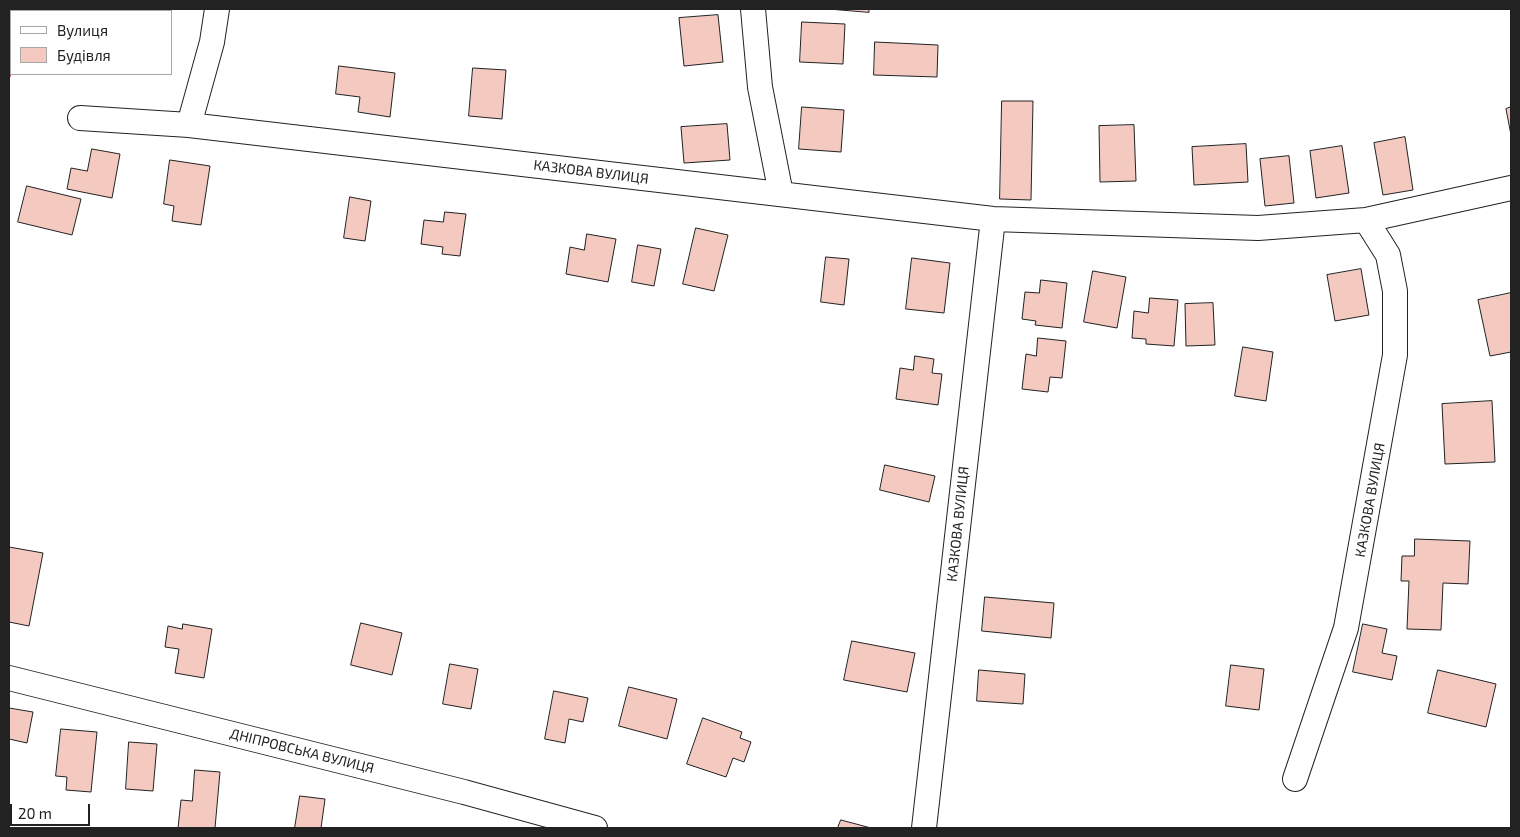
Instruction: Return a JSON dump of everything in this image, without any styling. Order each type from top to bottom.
[{"type":"street","points":[[189,125],[212,42],[217,9]]},
{"type":"street","points":[[753,9],[760,87],[781,194]]},
{"type":"street","name":"КАЗКОВА ВУЛИЦЯ","points":[[80,118],[189,125],[993,219],[1258,228],[1366,220],[1511,188]]},
{"type":"street","name":"КАЗКОВА ВУЛИЦЯ","points":[[924,828],[993,219]]},
{"type":"street","name":"КАЗКОВА ВУЛИЦЯ","points":[[1295,779],[1346,628],[1395,355],[1395,291],[1388,255],[1366,220]]},
{"type":"street","name":"ДНІПРОВСЬКА ВУЛИЦЯ","points":[[9,678],[464,792],[595,828]]},
{"type":"building","points":[[106,9],[142,9],[141,10]]},
{"type":"building","points":[[829,9],[869,9],[869,12]]},
{"type":"building","points":[[718,15],[723,62],[684,66],[679,18]]},
{"type":"building","points":[[802,22],[845,24],[843,64],[800,62]]},
{"type":"building","points":[[875,42],[938,45],[937,77],[874,75]]},
{"type":"building","points":[[339,66],[395,73],[390,117],[358,112],[360,97],[336,94]]},
{"type":"building","points":[[473,68],[506,70],[502,119],[469,116]]},
{"type":"building","points":[[1002,101],[1033,101],[1031,200],[1000,199]]},
{"type":"building","points":[[802,107],[844,110],[841,152],[799,149]]},
{"type":"building","points":[[1511,107],[1511,135],[1506,109]]},
{"type":"building","points":[[727,124],[730,160],[684,163],[681,127]]},
{"type":"building","points":[[1134,125],[1136,181],[1100,182],[1099,126]]},
{"type":"building","points":[[1405,137],[1413,190],[1383,195],[1374,143]]},
{"type":"building","points":[[1246,144],[1248,182],[1194,185],[1192,147]]},
{"type":"building","points":[[1342,146],[1349,193],[1316,198],[1310,151]]},
{"type":"building","points":[[92,149],[120,154],[112,198],[67,189],[71,168],[87,171]]},
{"type":"building","points":[[1289,156],[1294,203],[1265,206],[1260,159]]},
{"type":"building","points":[[170,160],[210,166],[201,225],[172,221],[174,206],[164,204]]},
{"type":"building","points":[[27,186],[81,199],[72,235],[18,222]]},
{"type":"building","points":[[350,197],[371,201],[365,241],[344,238]]},
{"type":"building","points":[[445,212],[466,214],[460,256],[442,254],[443,247],[421,244],[424,220],[443,222]]},
{"type":"building","points":[[696,228],[728,235],[714,291],[683,284]]},
{"type":"building","points":[[587,234],[616,239],[608,282],[566,274],[570,247],[584,250]]},
{"type":"building","points":[[638,245],[661,249],[654,286],[632,282]]},
{"type":"building","points":[[826,257],[849,259],[844,305],[821,302]]},
{"type":"building","points":[[912,258],[950,263],[944,313],[906,309]]},
{"type":"building","points":[[1361,269],[1369,315],[1335,321],[1327,275]]},
{"type":"building","points":[[1093,271],[1126,277],[1117,328],[1084,322]]},
{"type":"building","points":[[1041,280],[1067,283],[1062,328],[1035,325],[1036,321],[1022,319],[1025,292],[1039,293]]},
{"type":"building","points":[[1511,293],[1511,352],[1490,356],[1478,300]]},
{"type":"building","points":[[1150,298],[1178,300],[1174,346],[1146,344],[1146,339],[1132,338],[1134,311],[1148,313]]},
{"type":"building","points":[[1213,303],[1215,345],[1186,346],[1185,304]]},
{"type":"building","points":[[1038,338],[1066,341],[1062,378],[1050,377],[1048,392],[1022,389],[1026,354],[1036,356]]},
{"type":"building","points":[[1243,347],[1273,352],[1266,401],[1235,396]]},
{"type":"building","points":[[915,356],[934,359],[932,373],[942,374],[938,405],[896,399],[900,368],[913,370]]},
{"type":"building","points":[[1492,401],[1495,462],[1445,464],[1442,404]]},
{"type":"building","points":[[885,465],[935,476],[929,502],[880,490]]},
{"type":"building","points":[[1415,539],[1470,541],[1468,584],[1443,583],[1441,630],[1407,629],[1409,581],[1401,581],[1402,556],[1414,556]]},
{"type":"building","points":[[9,547],[43,553],[29,626],[9,622]]},
{"type":"building","points":[[985,597],[1054,603],[1051,638],[982,631]]},
{"type":"building","points":[[361,623],[402,633],[392,675],[351,665]]},
{"type":"building","points":[[183,624],[212,629],[204,678],[175,673],[179,649],[165,647],[168,626],[182,629]]},
{"type":"building","points":[[1363,624],[1387,629],[1382,653],[1397,656],[1392,680],[1353,672]]},
{"type":"building","points":[[852,641],[915,653],[907,692],[844,680]]},
{"type":"building","points":[[450,664],[478,669],[471,709],[443,704]]},
{"type":"building","points":[[1231,665],[1264,669],[1259,710],[1226,706]]},
{"type":"building","points":[[979,670],[1025,674],[1023,704],[977,701]]},
{"type":"building","points":[[1438,670],[1496,684],[1486,727],[1428,713]]},
{"type":"building","points":[[629,687],[677,699],[667,739],[619,726]]},
{"type":"building","points":[[554,691],[588,698],[583,722],[569,719],[565,743],[545,739]]},
{"type":"building","points":[[9,708],[33,712],[27,743],[9,739]]},
{"type":"building","points":[[703,718],[742,732],[740,738],[751,742],[744,762],[733,758],[726,777],[687,764]]},
{"type":"building","points":[[61,729],[97,732],[91,792],[66,790],[67,777],[56,776]]},
{"type":"building","points":[[129,742],[157,744],[153,791],[126,789]]},
{"type":"building","points":[[195,770],[220,772],[215,828],[178,828],[181,800],[192,801]]},
{"type":"building","points":[[300,796],[325,799],[321,828],[295,828]]},
{"type":"building","points":[[841,820],[871,828],[838,828]]},
{"type":"power","points":[[9,79],[11,75]]}]
